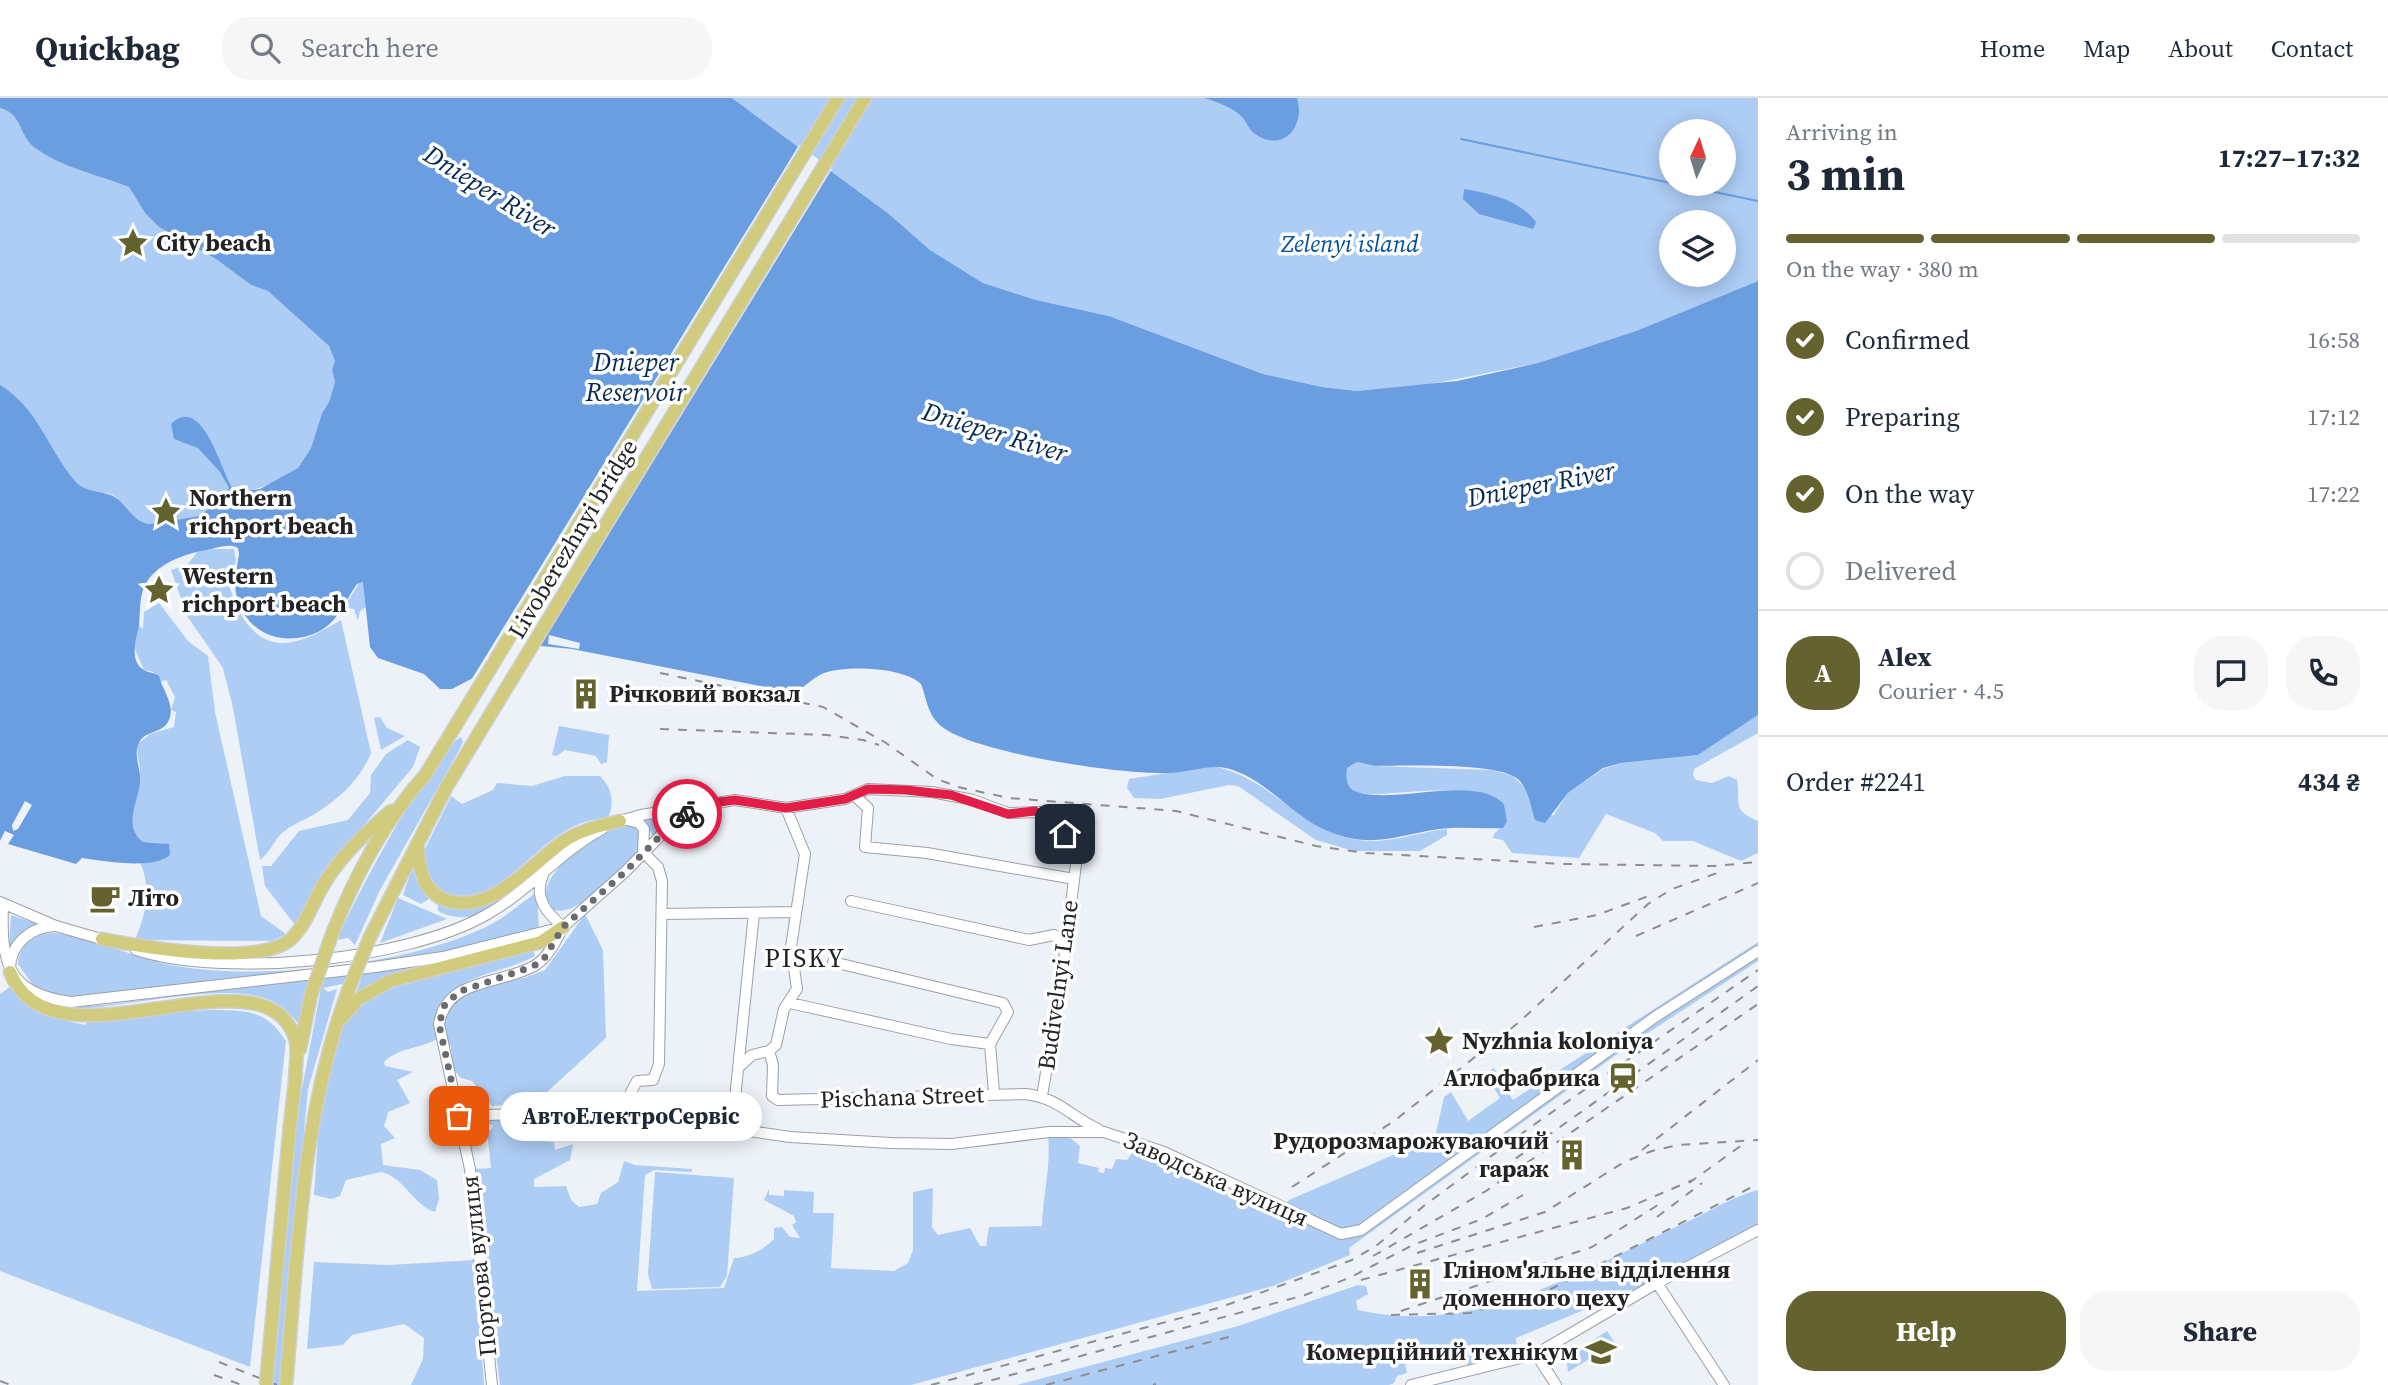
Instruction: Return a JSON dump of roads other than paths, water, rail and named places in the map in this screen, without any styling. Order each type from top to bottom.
[{"type":"main road","name":"Livoberezhnyi bridge","points":[[404,799],[426,774],[838,98]]},
{"type":"main road","name":"Livoberezhnyi bridge","points":[[330,1040],[370,937],[447,786],[863,103]]},
{"type":"main road","points":[[266,1385],[295,1081],[311,995],[345,902],[374,845],[404,799]]},
{"type":"main road","points":[[102,939],[190,952],[250,952],[279,947],[298,931],[326,880],[370,829],[404,799]]},
{"type":"main road","points":[[417,842],[420,870],[427,886],[443,899],[470,902],[504,889],[576,834],[620,821]]},
{"type":"main road","points":[[286,1385],[311,1128],[330,1040],[349,1008],[379,987],[415,974],[541,942],[563,927]]},
{"type":"main road","points":[[10,972],[27,999],[44,1009],[73,1015],[231,1001],[267,1008],[282,1018],[296,1040],[295,1081]]},
{"type":"street","name":"Budivelnyi Lane","points":[[1,903],[56,926],[145,953],[211,963],[290,961],[380,949],[470,923],[497,909],[584,840],[620,821],[735,800],[786,808],[854,795],[868,789],[932,792],[973,800],[1008,814],[1039,812],[1059,826],[1074,851],[1060,991],[1042,1096]]},
{"type":"street","points":[[854,795],[868,808],[865,847],[927,853],[1073,879]]},
{"type":"street","points":[[1,903],[3,946],[10,972],[35,993],[71,1002],[375,967],[443,957],[563,927],[670,826],[704,804]]},
{"type":"street","points":[[740,1066],[752,1055],[769,1051],[776,1045],[784,1009],[790,1003],[798,982],[791,947],[805,854],[786,808]]},
{"type":"street","points":[[620,821],[639,823],[644,829],[646,843],[643,852]]},
{"type":"street","points":[[629,1116],[634,1083],[653,1080],[657,1073],[662,874],[643,852]]},
{"type":"street","points":[[543,875],[539,888],[544,907],[563,927]]},
{"type":"street","points":[[851,901],[1029,940],[1054,934],[1066,940]]},
{"type":"street","points":[[662,914],[795,912]]},
{"type":"street","points":[[732,1128],[754,913]]},
{"type":"street","points":[[10,972],[13,951],[19,942],[38,930],[56,926]]},
{"type":"street","name":"Портова вулиця","points":[[492,1385],[478,1223],[439,1024],[445,1004],[461,991],[534,966],[545,957],[563,927]]},
{"type":"street","name":"Заводська вулиця","points":[[459,1116],[549,1111],[629,1116],[851,1141],[952,1144],[1057,1131],[1104,1132],[1164,1152],[1341,1234],[1361,1230],[1655,1017],[1758,951]]},
{"type":"street","points":[[833,962],[1000,1001],[1008,1006],[1008,1012],[990,1044],[994,1093]]},
{"type":"street","points":[[790,1003],[951,1039],[990,1044]]},
{"type":"street","name":"Pischana Street","points":[[769,1051],[773,1065],[772,1096],[778,1100],[994,1093],[1042,1096],[1060,1103],[1082,1122],[1104,1132]]},
{"type":"street","points":[[1411,1385],[1536,1354],[1657,1283],[1758,1230]]},
{"type":"street","points":[[1657,1283],[1724,1385]]},
{"type":"street","points":[[1536,1354],[1556,1385]]},
{"type":"water","name":"Dnieper Reservoir","points":[[0,98],[732,98],[889,214],[930,250],[983,283],[1036,300],[1109,316],[1263,374],[1322,387],[1357,391],[1457,381],[1538,363],[1636,331],[1758,281],[1758,715],[1698,755],[1621,763],[1603,768],[1568,793],[1545,823],[1535,820],[1525,789],[1519,780],[1509,774],[1473,768],[1375,766],[1357,762],[1347,768],[1348,785],[1355,791],[1370,795],[1389,795],[1473,791],[1491,795],[1504,804],[1507,821],[1503,828],[1447,828],[1385,839],[1359,840],[1316,825],[1254,780],[1226,768],[1212,767],[1168,773],[1118,770],[1015,753],[958,736],[941,726],[933,716],[921,684],[913,678],[889,671],[860,668],[834,670],[791,692],[572,649],[541,646],[527,650],[452,689],[440,689],[424,674],[378,658],[370,647],[363,582],[357,584],[337,616],[320,631],[307,636],[282,638],[259,629],[242,610],[237,597],[235,581],[238,548],[227,546],[185,555],[171,561],[148,580],[141,598],[136,661],[144,670],[159,676],[171,712],[164,727],[146,736],[137,747],[140,781],[133,820],[137,835],[143,842],[169,844],[170,855],[162,860],[141,863],[82,858],[76,864],[8,844],[14,835],[5,831],[0,841],[0,385],[24,405],[75,481],[85,488],[114,497],[137,519],[151,524],[199,516],[218,502],[229,488],[220,472],[198,448],[174,439],[171,424],[183,417],[193,419],[202,427],[235,492],[260,489],[298,468],[311,448],[335,382],[332,370],[335,361],[329,346],[268,291],[251,285],[216,259],[159,227],[145,213],[129,187],[68,165],[34,147],[12,115],[0,108]]},
{"type":"water","points":[[1205,98],[1297,98],[1298,119],[1289,135],[1273,141],[1264,139],[1252,131],[1237,112]]},
{"type":"water","points":[[1464,189],[1494,195],[1522,208],[1536,222],[1533,229],[1479,214],[1463,199]]},
{"type":"waterway","points":[[1461,139],[1659,180]]},
{"type":"waterway","points":[[1734,196],[1758,201]]},
{"type":"railway","points":[[660,673],[823,707],[886,743],[937,779],[958,787],[1009,798],[1176,811],[1316,846],[1366,853],[1565,864],[1714,866],[1758,862]]},
{"type":"railway","points":[[660,729],[827,735],[879,745]]},
{"type":"railway","points":[[1292,1187],[1394,1121],[1518,1023],[1648,904],[1672,889],[1723,871]]},
{"type":"railway","points":[[1636,936],[1758,883]]},
{"type":"railway","points":[[1534,927],[1597,915],[1654,894]]},
{"type":"railway","points":[[931,1385],[1218,1308],[1352,1260],[1376,1246],[1425,1205],[1532,1126],[1758,970]]},
{"type":"railway","points":[[1501,1169],[1758,986]]},
{"type":"railway","points":[[1373,1256],[1486,1191],[1758,1004]]},
{"type":"railway","points":[[1642,1150],[1758,1060]]},
{"type":"railway","points":[[1417,1253],[1545,1212],[1624,1162],[1652,1151],[1678,1145],[1758,1140]]},
{"type":"railway","points":[[1689,1183],[1746,1142]]},
{"type":"railway","points":[[1361,1280],[1627,1208],[1695,1179]]},
{"type":"railway","points":[[1657,1217],[1702,1183]]},
{"type":"railway","points":[[1391,1315],[1470,1313],[1549,1290],[1758,1184]]},
{"type":"railway","points":[[974,1385],[1305,1295],[1349,1278],[1413,1245],[1482,1219],[1523,1195]]},
{"type":"railway","points":[[1401,1311],[1592,1247],[1664,1201]]},
{"type":"railway","points":[[1046,1385],[1229,1337]]},
{"type":"railway","points":[[219,1362],[277,1385]]},
{"type":"railway","points":[[214,1375],[242,1385]]},
{"type":"railway","points":[[0,1381],[11,1385]]},
{"type":"place","name":"City beach","points":[[133,243]]},
{"type":"place","name":"Northern richport beach","points":[[166,512]]},
{"type":"place","name":"Western richport beach","points":[[159,590]]},
{"type":"place","name":"Річковий вокзал","points":[[586,694]]},
{"type":"place","name":"Літо","points":[[105,898]]},
{"type":"place","name":"Nyzhnia koloniya","points":[[1439,1041]]},
{"type":"place","name":"Аглофабрика","points":[[1623,1078]]},
{"type":"place","name":"АвтоЕлектроСервіс","points":[[459,1116]]},
{"type":"place","name":"Рудорозмарожуваючий гараж","points":[[1572,1155]]},
{"type":"place","name":"Гліном'яльне відділення доменного цеху","points":[[1420,1284]]},
{"type":"place","name":"Комерційний технікум","points":[[1601,1352]]},
{"type":"district","name":"PISKY","points":[[805,958]]},
{"type":"water label","name":"Dnieper River","points":[[490,191]]},
{"type":"water label","name":"Dnieper River","points":[[995,432]]},
{"type":"water label","name":"Dnieper River","points":[[1541,484]]},
{"type":"park label","name":"Zelenyi island","points":[[1350,244]]}]
